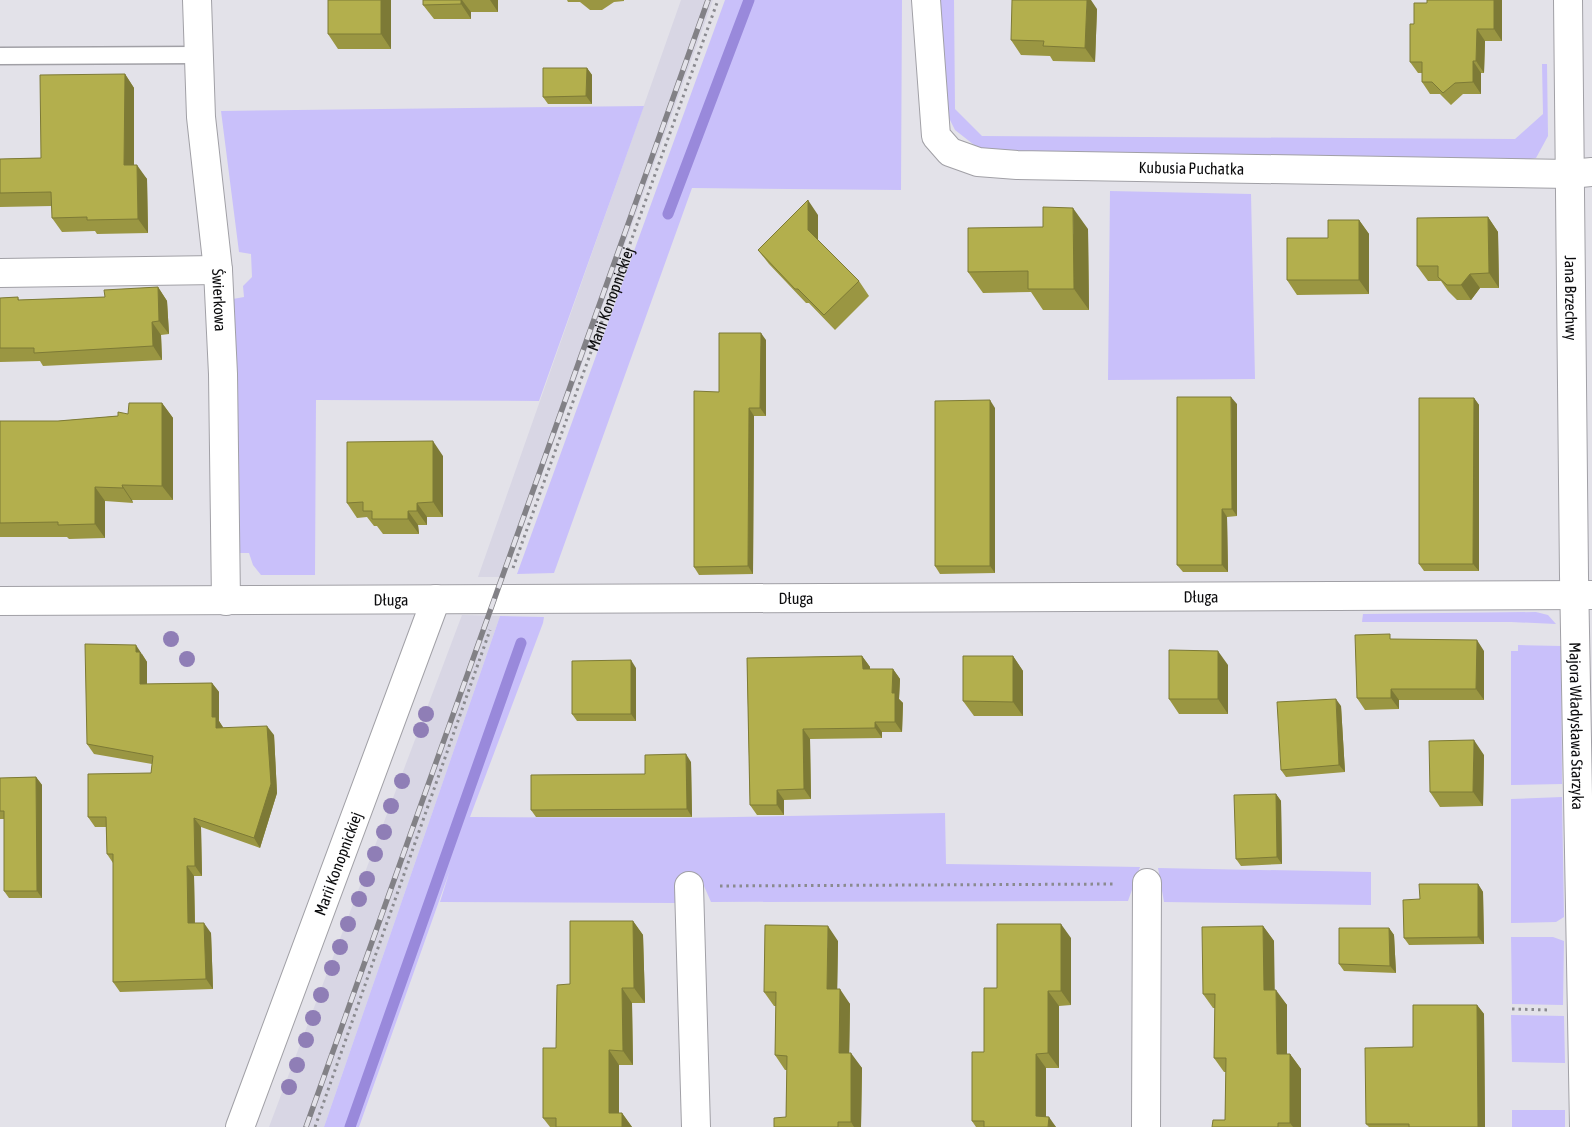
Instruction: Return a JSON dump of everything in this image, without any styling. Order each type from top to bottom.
[{"type":"street","name":"Świerkowa","points":[[197,0],[201,117],[218,270],[223,374],[226,601]]},
{"type":"street","name":"Kubusia Puchatka","points":[[926,0],[936,136],[950,152],[978,162],[1017,165],[1581,173]]},
{"type":"street","name":"Jana Brzechwy","points":[[1568,0],[1581,173],[1583,595]]},
{"type":"street","points":[[0,273],[218,270]]},
{"type":"street","name":"Długa","points":[[0,601],[1583,595]]},
{"type":"street","name":"Majora Władysława Starzyka","points":[[1583,595],[1582,1010],[1586,1117]]},
{"type":"street","name":"Marii Konopnickiej","points":[[240,1127],[436,599]]},
{"type":"street","points":[[1146,1127],[1147,883]]},
{"type":"street","points":[[689,886],[696,1127]]},
{"type":"lane","points":[[0,56],[198,55]]},
{"type":"path","name":"Marii Konopnickiej","points":[[315,1127],[502,598],[718,0]]},
{"type":"path","points":[[689,886],[1147,883]]},
{"type":"path","points":[[1512,1009],[1582,1010]]},
{"type":"shaded area","points":[[681,0],[713,0],[505,577],[478,577]]},
{"type":"shaded area","points":[[725,0],[902,0],[901,190],[692,188],[554,573],[517,574]]},
{"type":"shaded area","points":[[939,0],[954,0],[955,109],[982,136],[1515,139],[1543,114],[1542,64],[1547,64],[1548,136],[1536,158],[1514,162],[1011,157],[978,148],[955,130],[944,108]]},
{"type":"shaded area","points":[[644,106],[539,401],[316,400],[315,575],[261,575],[253,565],[249,553],[239,553],[233,299],[244,297],[243,286],[252,277],[251,254],[239,252],[221,111]]},
{"type":"shaded area","points":[[1110,191],[1251,194],[1255,379],[1108,380]]},
{"type":"shaded area","points":[[1536,612],[1548,615],[1556,624],[1511,622],[1362,622],[1363,614]]},
{"type":"shaded area","points":[[462,615],[500,616],[324,1127],[269,1127]]},
{"type":"shaded area","points":[[500,616],[544,617],[470,817],[677,818],[945,813],[946,864],[1140,867],[1128,901],[711,902],[700,877],[679,878],[675,903],[440,902],[450,870],[359,1127],[324,1127]]},
{"type":"shaded area","points":[[1518,645],[1561,646],[1562,784],[1511,785],[1511,651],[1518,651]]},
{"type":"shaded area","points":[[1562,797],[1564,917],[1556,922],[1511,923],[1511,799]]},
{"type":"shaded area","points":[[1158,868],[1371,872],[1371,905],[1164,902]]},
{"type":"shaded area","points":[[1511,937],[1553,937],[1564,941],[1563,1005],[1512,1004]]},
{"type":"shaded area","points":[[1511,1015],[1564,1016],[1565,1063],[1512,1062]]},
{"type":"shaded area","points":[[1512,1110],[1565,1110],[1565,1127],[1512,1127]]},
{"type":"building","points":[[328,0],[381,0],[381,34],[328,34]]},
{"type":"building","points":[[423,0],[461,0],[461,4],[423,5]]},
{"type":"building","points":[[1012,0],[1087,0],[1085,48],[1043,46],[1044,41],[1011,40]]},
{"type":"building","points":[[1427,0],[1494,0],[1494,29],[1477,29],[1476,61],[1473,61],[1473,82],[1455,83],[1443,93],[1432,82],[1422,82],[1422,62],[1410,62],[1410,24],[1414,24],[1414,3],[1427,3]]},
{"type":"building","points":[[543,68],[587,68],[586,96],[543,97]]},
{"type":"building","points":[[125,74],[124,165],[137,165],[138,219],[87,220],[87,217],[52,218],[51,192],[0,193],[0,159],[41,158],[40,75]]},
{"type":"building","points":[[808,200],[808,230],[859,281],[824,315],[798,289],[795,289],[758,250]]},
{"type":"building","points":[[1043,207],[1073,208],[1074,289],[1028,289],[1028,271],[968,272],[968,228],[1043,227]]},
{"type":"building","points":[[1488,217],[1489,273],[1470,274],[1461,285],[1447,285],[1438,277],[1438,266],[1417,266],[1417,218]]},
{"type":"building","points":[[1328,220],[1359,220],[1359,280],[1287,280],[1287,238],[1328,238]]},
{"type":"building","points":[[158,287],[159,321],[152,322],[153,346],[34,353],[34,348],[0,348],[0,298],[18,297],[18,300],[105,297],[104,290]]},
{"type":"building","points":[[719,333],[761,333],[760,408],[749,408],[748,566],[694,567],[694,391],[719,392]]},
{"type":"building","points":[[1177,397],[1231,397],[1232,509],[1222,509],[1222,565],[1177,565]]},
{"type":"building","points":[[1419,398],[1474,398],[1473,564],[1419,564]]},
{"type":"building","points":[[990,400],[990,566],[935,566],[935,401]]},
{"type":"building","points":[[129,403],[162,403],[162,486],[122,485],[123,488],[95,487],[95,524],[58,525],[58,522],[0,523],[0,421],[58,421],[118,416],[118,412],[128,414]]},
{"type":"building","points":[[433,441],[433,502],[417,503],[417,511],[408,511],[408,519],[372,519],[372,511],[363,511],[363,502],[347,503],[347,442]]},
{"type":"building","points":[[1390,634],[1390,639],[1477,640],[1476,689],[1391,689],[1391,698],[1357,698],[1355,635]]},
{"type":"building","points":[[85,644],[136,645],[136,652],[140,652],[140,684],[212,683],[212,717],[216,717],[216,728],[267,726],[271,784],[254,838],[194,818],[195,866],[187,866],[188,923],[204,923],[206,979],[113,982],[113,854],[107,854],[106,817],[88,817],[88,774],[151,773],[153,756],[87,744]]},
{"type":"building","points":[[1169,650],[1218,651],[1218,699],[1169,699]]},
{"type":"building","points":[[862,656],[863,669],[893,669],[892,693],[895,693],[895,722],[875,722],[875,728],[803,729],[804,789],[777,790],[777,805],[750,805],[747,658]]},
{"type":"building","points":[[963,656],[1013,656],[1013,702],[963,701]]},
{"type":"building","points":[[631,660],[631,714],[572,714],[572,661]]},
{"type":"building","points":[[1336,699],[1339,765],[1281,770],[1277,702]]},
{"type":"building","points":[[1474,740],[1473,792],[1430,792],[1429,741]]},
{"type":"building","points":[[686,754],[687,809],[531,810],[531,775],[645,774],[645,755]]},
{"type":"building","points":[[36,777],[37,891],[4,891],[4,811],[0,811],[0,778]]},
{"type":"building","points":[[1276,794],[1277,857],[1236,859],[1234,795]]},
{"type":"building","points":[[1419,884],[1478,884],[1478,937],[1404,938],[1403,900],[1420,899]]},
{"type":"building","points":[[570,921],[633,921],[634,988],[622,988],[623,1051],[609,1050],[609,1113],[622,1113],[622,1127],[556,1127],[556,1118],[543,1118],[543,1048],[556,1048],[557,985],[570,984]]},
{"type":"building","points":[[997,924],[1061,924],[1061,991],[1048,991],[1048,1053],[1036,1054],[1036,1116],[1049,1117],[1048,1127],[984,1127],[984,1121],[972,1121],[972,1052],[984,1052],[984,988],[997,988]]},
{"type":"building","points":[[765,925],[828,926],[827,989],[840,989],[839,1053],[851,1053],[851,1122],[838,1122],[838,1127],[774,1127],[774,1118],[786,1117],[787,1056],[775,1055],[776,992],[764,992]]},
{"type":"building","points":[[1263,926],[1264,990],[1276,990],[1277,1054],[1290,1054],[1290,1123],[1278,1123],[1278,1127],[1212,1127],[1213,1120],[1225,1120],[1226,1058],[1214,1058],[1215,994],[1203,994],[1202,927]]},
{"type":"building","points":[[1339,928],[1389,928],[1390,966],[1339,964]]},
{"type":"building","points":[[1413,1005],[1477,1005],[1478,1127],[1409,1127],[1409,1124],[1366,1124],[1365,1048],[1413,1047]]},
{"type":"waterway","points":[[668,214],[749,0]]},
{"type":"waterway","points":[[350,1127],[521,643]]},
{"type":"railway","points":[[306,1127],[708,0]]}]
